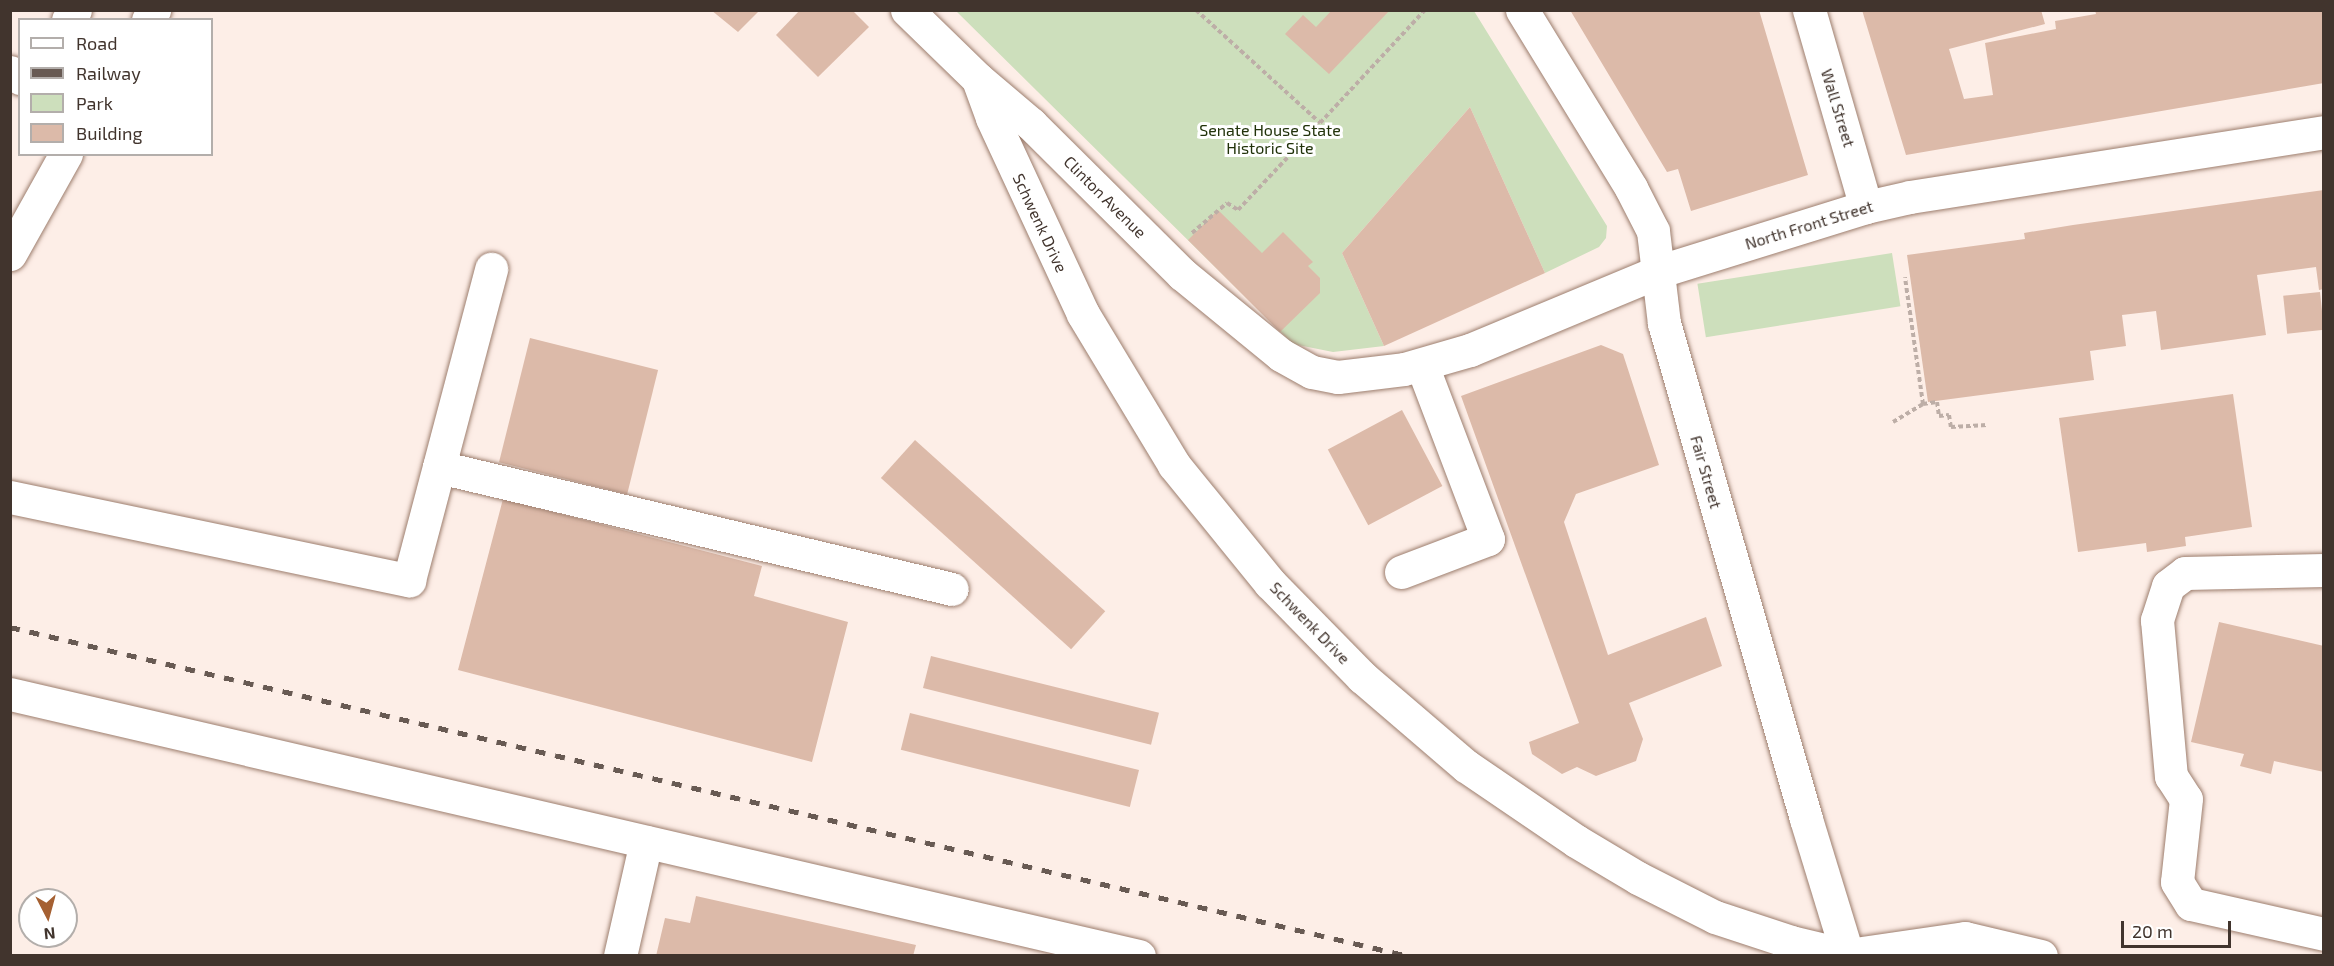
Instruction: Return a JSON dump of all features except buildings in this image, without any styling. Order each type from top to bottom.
[{"type":"street","name":"Clinton Avenue","points":[[907,10],[978,80],[1031,124],[1182,274],[1281,355],[1312,372]]},
{"type":"street","name":"Fair Street","points":[[1522,10],[1631,188],[1653,231],[1664,323],[1803,808],[1849,955]]},
{"type":"street","name":"Wall Street","points":[[1809,10],[1866,207]]},
{"type":"street","name":"Schwenk Drive","points":[[978,80],[992,118],[1083,314],[1174,465],[1270,583],[1362,677],[1466,766],[1576,841],[1638,878],[1715,917],[1791,942],[1849,955],[1965,938],[2041,956]]},
{"type":"street","name":"North Front Street","points":[[1312,372],[1338,377],[1422,365],[1470,350],[1657,272],[1866,207],[1910,197],[2324,132]]},
{"type":"street","points":[[10,254],[65,156]]},
{"type":"street","points":[[10,497],[409,580],[491,269]]},
{"type":"street","points":[[1401,573],[1488,539],[1422,365]]},
{"type":"street","points":[[439,467],[952,589]]},
{"type":"street","points":[[2324,570],[2185,573],[2168,586],[2157,620],[2171,776],[2186,799],[2177,882],[2191,904],[2324,934]]},
{"type":"street","points":[[10,694],[1118,953]]},
{"type":"street","points":[[620,956],[646,842]]},
{"type":"path","points":[[1196,10],[1320,123]]},
{"type":"path","points":[[1188,240],[1227,203],[1238,210],[1425,10]]},
{"type":"path","points":[[1905,277],[1923,404]]},
{"type":"path","points":[[1893,422],[1923,404],[1936,402],[1939,416],[1949,415],[1951,427],[1986,425]]},
{"type":"green space","name":"Senate House State Historic Site","points":[[956,11],[1474,11],[1607,226],[1606,238],[1599,247],[1545,273],[1470,107],[1342,253],[1384,346],[1333,352],[1293,344]]},
{"type":"green space","points":[[1892,253],[1900,306],[1706,337],[1697,284]]},
{"type":"railway","points":[[10,627],[1408,956]]}]
